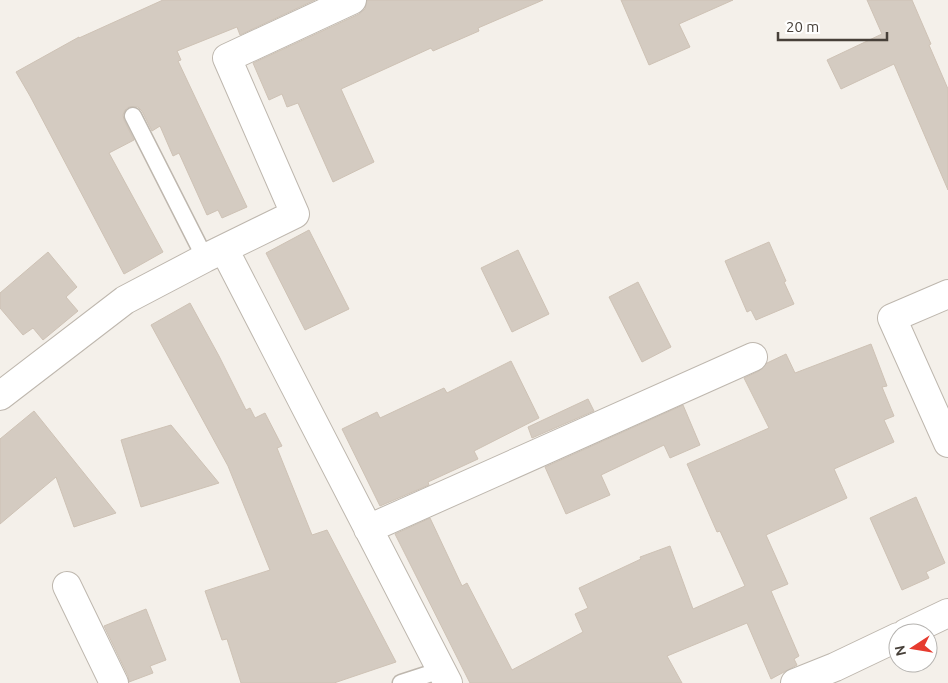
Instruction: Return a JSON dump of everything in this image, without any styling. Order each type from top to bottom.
[{"type":"street","points":[[0,396],[125,300],[214,253],[295,214],[227,58],[352,0]]},
{"type":"street","points":[[214,253],[368,529],[444,676]]},
{"type":"street","points":[[948,294],[892,318],[948,443]]},
{"type":"street","points":[[368,529],[753,357]]},
{"type":"street","points":[[67,586],[114,683]]},
{"type":"street","points":[[927,623],[948,613]]},
{"type":"street","points":[[795,683],[835,667],[888,642]]},
{"type":"lane","points":[[133,116],[214,253]]},
{"type":"lane","points":[[401,683],[444,676]]},
{"type":"building","points":[[163,0],[315,0],[240,35],[237,27],[177,51],[181,60],[178,61],[247,207],[222,218],[218,210],[207,215],[179,153],[173,156],[160,126],[152,131],[138,107],[129,107],[125,110],[124,120],[134,140],[109,153],[163,252],[124,274],[16,72],[79,37]]},
{"type":"building","points":[[367,0],[543,0],[478,28],[479,31],[433,51],[431,48],[341,89],[374,162],[333,182],[298,103],[287,107],[282,94],[269,100],[253,63],[359,14],[365,9]]},
{"type":"building","points":[[621,0],[733,0],[679,24],[690,47],[649,65]]},
{"type":"building","points":[[867,0],[912,0],[931,44],[929,45],[948,89],[948,190],[894,64],[841,89],[827,60],[882,34]]},
{"type":"building","points":[[309,230],[349,309],[305,330],[266,253]]},
{"type":"building","points":[[769,242],[794,304],[756,320],[751,310],[747,312],[725,261]]},
{"type":"building","points":[[518,250],[549,314],[512,332],[481,268]]},
{"type":"building","points":[[48,252],[77,287],[66,297],[78,311],[43,340],[33,328],[23,335],[0,308],[0,293]]},
{"type":"building","points":[[638,282],[671,347],[642,362],[609,297]]},
{"type":"building","points":[[190,303],[246,410],[250,408],[255,418],[265,413],[282,446],[277,448],[312,535],[327,530],[396,662],[334,683],[241,683],[227,639],[222,640],[205,591],[270,570],[228,466],[151,325]]},
{"type":"building","points":[[871,344],[887,386],[882,387],[894,416],[884,420],[894,442],[834,469],[847,498],[766,535],[788,584],[771,591],[799,656],[794,659],[797,665],[771,679],[747,623],[667,656],[682,683],[470,683],[395,534],[430,518],[462,586],[467,583],[512,670],[583,632],[575,614],[588,608],[579,588],[641,559],[640,557],[670,546],[693,609],[745,586],[720,531],[717,532],[687,464],[769,428],[744,378],[759,371],[767,363],[786,354],[795,373]]},
{"type":"building","points":[[511,361],[539,418],[474,451],[478,459],[428,482],[429,485],[380,506],[342,429],[377,412],[380,418],[444,388],[447,393]]},
{"type":"building","points":[[588,399],[594,411],[532,438],[528,427]]},
{"type":"building","points":[[683,405],[700,445],[670,458],[664,445],[601,475],[610,495],[566,514],[545,467]]},
{"type":"building","points":[[34,411],[116,513],[74,527],[56,477],[0,524],[0,439]]},
{"type":"building","points":[[171,425],[219,483],[141,507],[121,440]]},
{"type":"building","points":[[916,497],[945,563],[926,572],[929,578],[902,590],[870,518]]},
{"type":"building","points":[[146,609],[166,660],[150,666],[153,673],[129,682],[128,676],[104,626]]}]
